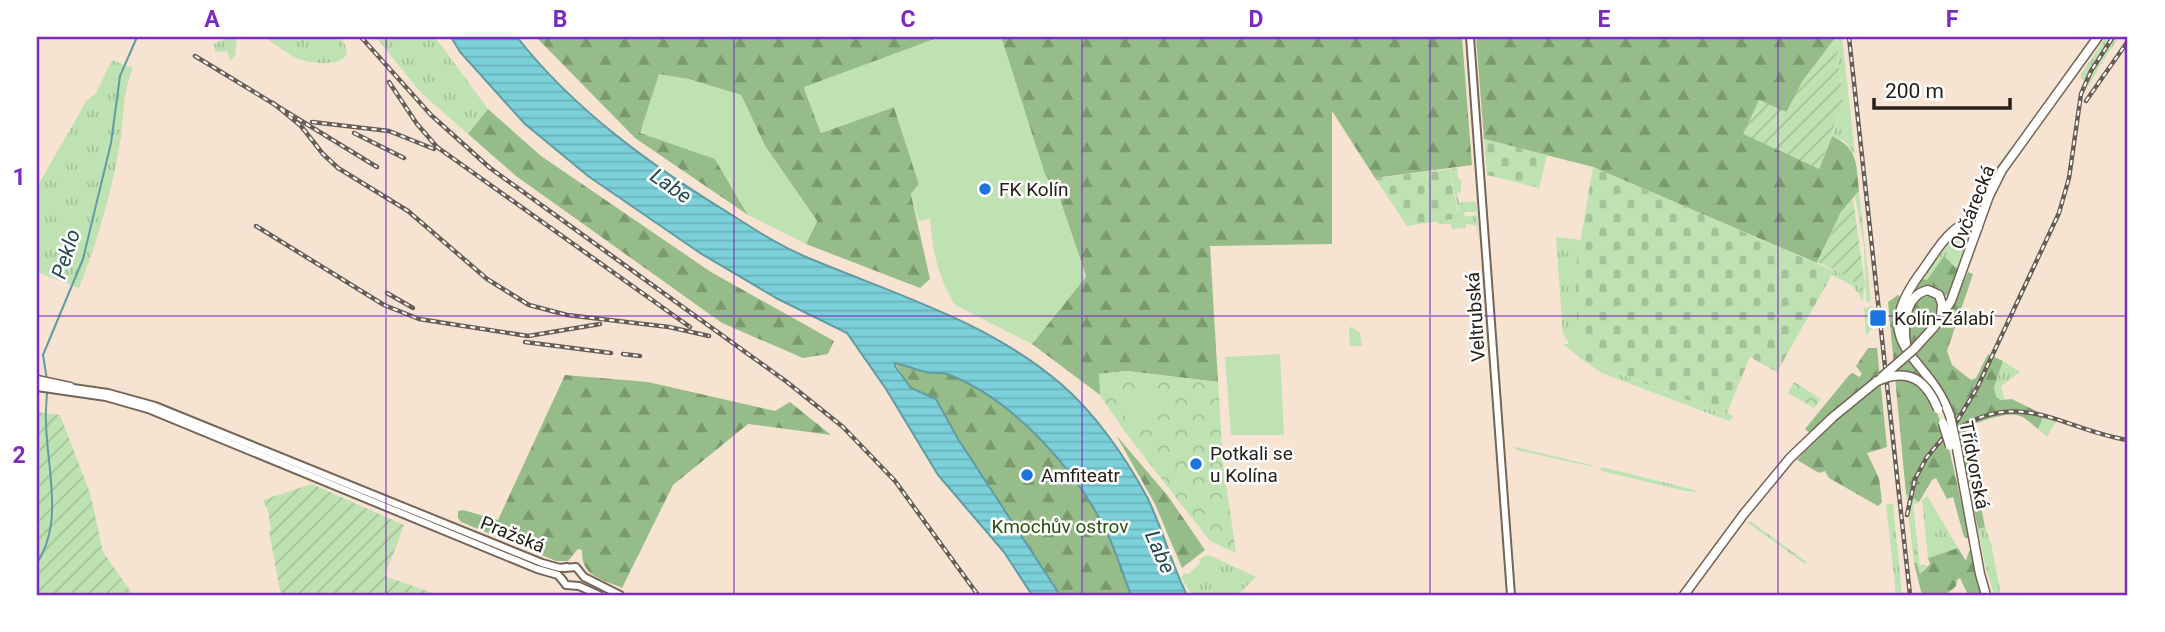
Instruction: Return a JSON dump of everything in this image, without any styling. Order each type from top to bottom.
[{"type":"main road","name":"Ovčárecká","points":[[1684,595],[1770,482],[1812,436],[1914,349],[1941,319],[1955,291],[1993,189],[2009,160],[2098,37]]},
{"type":"main road","name":"Třídvorská","points":[[1978,227],[1963,225],[1953,231],[1904,296],[1898,314],[1898,327],[1902,344],[1941,396],[1950,416],[1953,444],[1961,467],[1986,595]]},
{"type":"main road","points":[[1910,356],[1905,328],[1907,312],[1916,296],[1928,290],[1939,295],[1942,304],[1941,319]]},
{"type":"main road","points":[[1877,381],[1893,376],[1907,376],[1924,386],[1936,403],[1953,444]]},
{"type":"main road","points":[[37,383],[70,387]]},
{"type":"street","name":"Veltrubská","points":[[1470,37],[1511,595]]},
{"type":"street","points":[[53,386],[148,409],[537,569],[558,575],[573,586],[600,595]]},
{"type":"street","name":"Pražská","points":[[70,387],[108,393],[155,406],[551,566],[562,569],[567,567]]},
{"type":"street","points":[[563,581],[561,574],[567,567],[575,567],[584,577],[620,595]]},
{"type":"street","points":[[573,586],[580,580],[580,572]]},
{"type":"green space","points":[[229,37],[237,39],[232,60],[227,51],[215,52],[214,44]]},
{"type":"green space","points":[[263,37],[340,37],[347,54],[337,62],[310,62],[292,56]]},
{"type":"green space","points":[[376,37],[435,37],[488,109],[468,134],[421,93]]},
{"type":"green space","points":[[536,37],[940,37],[804,88],[821,133],[894,107],[919,184],[911,194],[930,279],[920,288],[806,244],[817,221],[765,146],[741,95],[688,79],[659,75],[715,159],[748,215],[635,138]]},
{"type":"green space","name":"FK Kolín","points":[[940,37],[1001,37],[1045,175],[1058,194],[1086,277],[1032,344],[955,305],[937,263],[930,218],[919,222],[911,194],[919,184],[894,107],[821,133],[804,87]]},
{"type":"green space","points":[[1001,37],[1462,37],[1472,165],[1375,178],[1332,111],[1332,244],[1210,246],[1218,382],[1127,371],[1100,374],[1100,395],[1032,344],[1086,276],[1058,194],[1045,175]]},
{"type":"green space","points":[[1476,37],[1836,37],[1803,81],[1786,113],[1819,169],[1832,136],[1847,146],[1856,165],[1859,191],[1841,212],[1817,263],[1593,167],[1484,139]]},
{"type":"green space","points":[[1836,37],[1842,37],[1855,154],[1844,141],[1832,136],[1843,103]]},
{"type":"green space","points":[[2106,37],[2119,37],[2089,86],[2080,77],[2081,74]]},
{"type":"green space","points":[[1836,38],[1843,103],[1819,169],[1743,134],[1759,100],[1787,112],[1803,80]]},
{"type":"green space","points":[[112,60],[133,68],[126,93],[118,156],[109,195],[99,233],[79,288],[37,272],[37,187],[87,100],[96,93]]},
{"type":"green space","points":[[659,74],[688,79],[741,95],[765,146],[817,221],[806,244],[748,215],[715,159],[640,133]]},
{"type":"green space","points":[[488,109],[541,156],[711,272],[834,341],[828,354],[803,358],[722,323],[516,176],[468,134]]},
{"type":"green space","points":[[1484,139],[1547,155],[1539,188],[1487,175]]},
{"type":"green space","points":[[2011,147],[1976,215],[1969,217],[1982,202],[1987,190],[1983,187],[1960,217],[1963,219],[1958,219]]},
{"type":"green space","points":[[1593,167],[1834,271],[1777,372],[1750,357],[1726,415],[1579,358],[1575,273]]},
{"type":"green space","points":[[1457,168],[1458,178],[1461,180],[1461,192],[1457,193],[1459,203],[1476,201],[1477,212],[1459,212],[1449,169]]},
{"type":"green space","points":[[1449,169],[1458,212],[1464,211],[1465,217],[1407,226],[1375,178]]},
{"type":"green space","points":[[1859,191],[1871,301],[1866,302],[1864,246],[1855,197]]},
{"type":"green space","points":[[1853,199],[1864,289],[1834,269],[1817,262],[1841,212]]},
{"type":"green space","points":[[1477,215],[1479,242],[1476,225],[1466,224],[1466,228],[1452,229],[1451,224],[1438,224],[1437,221]]},
{"type":"green space","points":[[1955,235],[1968,239],[1961,268],[1955,267],[1944,257],[1927,280],[1922,279]]},
{"type":"green space","points":[[1556,237],[1581,240],[1575,273],[1579,357],[1563,344],[1568,344],[1568,340],[1563,335]]},
{"type":"green space","points":[[1944,256],[1955,267],[1961,268],[1950,295],[1944,296],[1933,289],[1909,294],[1922,279],[1927,280]]},
{"type":"green space","points":[[1817,262],[1834,269],[1864,289],[1863,301],[1853,286],[1832,275],[1833,270]]},
{"type":"green space","points":[[1968,272],[1973,274],[1947,351],[1952,365],[1971,380],[1976,378],[1988,354],[2003,361],[1994,387],[1996,397],[2001,400],[2012,399],[2044,415],[2038,429],[2025,418],[2014,415],[1992,418],[1966,428],[1985,527],[1978,529],[1960,438],[1948,444],[1970,540],[1964,537],[1953,497],[1947,499],[1936,478],[1932,480],[1919,502],[1906,494],[1888,302],[1900,296],[1896,309],[1899,345],[1925,380],[1941,423],[1954,415],[1948,401],[1909,344],[1909,316],[1921,298],[1927,294],[1936,297],[1937,313],[1919,337],[1924,343],[1951,310]]},
{"type":"green space","points":[[1872,306],[1874,325],[1866,336],[1864,308]]},
{"type":"green space","points":[[1351,327],[1360,333],[1362,346],[1350,346]]},
{"type":"green space","points":[[1868,348],[1877,348],[1887,447],[1867,453],[1879,478],[1882,502],[1878,506],[1829,478],[1825,471],[1819,473],[1797,460],[1816,439],[1805,429],[1850,374],[1859,377],[1862,374],[1856,366]]},
{"type":"green space","points":[[1280,354],[1284,435],[1231,435],[1225,357]]},
{"type":"green space","points":[[1581,359],[1725,415],[1727,413],[1734,416],[1729,421],[1602,373]]},
{"type":"green space","points":[[2003,361],[2020,372],[2001,386],[2005,401],[1996,397],[1994,388]]},
{"type":"green space","name":"Kmochův ostrov","points":[[895,363],[929,373],[947,374],[972,385],[996,400],[1041,440],[1095,511],[1111,542],[1131,595],[1060,595],[958,439],[936,399],[911,388]]},
{"type":"green space","points":[[1127,371],[1218,382],[1223,463],[1236,553],[1210,541],[1125,432],[1100,395],[1099,374]]},
{"type":"green space","points":[[565,375],[648,382],[775,411],[790,402],[831,435],[748,424],[673,485],[622,588],[589,571],[585,566],[582,550],[578,549],[568,561],[556,561],[461,522],[458,518],[458,511],[463,510],[498,520]]},
{"type":"green space","points":[[1794,382],[1821,399],[1814,408],[1788,393]]},
{"type":"green space","points":[[1154,390],[1155,414],[1144,415],[1145,428],[1126,429],[1125,413],[1117,413],[1116,394]]},
{"type":"green space","points":[[37,412],[60,415],[90,493],[103,552],[133,595],[37,595]]},
{"type":"green space","points":[[2043,416],[2057,420],[2047,437],[2038,429]]},
{"type":"green space","points":[[1116,435],[1168,496],[1205,550],[1182,568],[1155,504]]},
{"type":"green space","points":[[1511,446],[1591,465],[1594,467],[1520,451]]},
{"type":"green space","points":[[1602,467],[1691,489],[1697,492],[1602,471]]},
{"type":"green space","points":[[312,484],[404,525],[385,576],[438,595],[284,595],[280,591],[268,511],[263,500]]},
{"type":"green space","points":[[1906,494],[1919,502],[1913,505],[1920,565],[1927,565],[1920,574],[1917,563],[1914,563]]},
{"type":"green space","points":[[1926,497],[1958,548],[1928,558],[1922,500]]},
{"type":"green space","points":[[1886,504],[1893,504],[1902,595],[1896,595]]},
{"type":"green space","points":[[1750,521],[1807,562],[1805,564],[1748,523]]},
{"type":"green space","points":[[1985,527],[1991,543],[2001,595],[1994,595],[1985,565],[1978,529]]},
{"type":"green space","points":[[1958,548],[1966,561],[1969,551],[1972,550],[1984,595],[1968,595],[1960,578],[1946,595],[1922,595],[1914,563],[1917,563],[1920,574],[1930,564],[1928,558]]},
{"type":"green space","points":[[1209,555],[1256,577],[1238,595],[1192,595],[1181,577],[1185,573],[1189,574],[1200,563],[1199,559]]},
{"type":"water","name":"Labe","points":[[451,37],[517,37],[539,64],[589,113],[644,157],[702,197],[790,250],[941,312],[1004,343],[1033,362],[1074,396],[1120,452],[1147,497],[1187,595],[1131,595],[1111,542],[1095,511],[1062,463],[1041,440],[996,401],[972,386],[947,374],[929,373],[895,363],[911,388],[936,399],[958,439],[1060,595],[1032,595],[1004,552],[938,475],[886,389],[847,333],[778,299],[700,253],[588,176],[525,124],[460,52]]},
{"type":"waterway","name":"Peklo","points":[[47,380],[43,355],[83,259],[111,143],[120,76],[137,37]]},
{"type":"waterway","name":"Peklo","points":[[37,563],[45,547],[52,513],[46,419],[47,390]]},
{"type":"railway","points":[[361,37],[431,115],[490,168],[787,382],[843,427],[895,481],[978,595]]},
{"type":"railway","points":[[1849,37],[1910,595]]},
{"type":"railway","points":[[1907,515],[1915,479],[1927,457],[1957,421],[1977,388],[2059,213],[2069,178],[2081,94],[2091,71],[2113,37]]},
{"type":"railway","points":[[2086,101],[2128,41]]},
{"type":"railway","points":[[195,56],[377,167]]},
{"type":"railway","points":[[389,82],[417,124],[437,147],[690,327]]},
{"type":"railway","points":[[273,103],[301,126],[338,168],[408,211],[487,279],[529,305],[567,315],[669,327],[709,336]]},
{"type":"railway","points":[[312,122],[389,131],[434,149]]},
{"type":"railway","points":[[354,133],[404,158]]},
{"type":"railway","points":[[256,226],[384,305],[419,319],[528,336],[600,324]]},
{"type":"railway","points":[[387,293],[413,308]]},
{"type":"railway","points":[[525,342],[611,353]]},
{"type":"railway","points":[[623,354],[640,356]]},
{"type":"railway","points":[[1953,432],[1977,419],[1999,412],[2021,412],[2041,415],[2128,440]]},
{"type":"place","name":"FK Kolín","points":[[985,189]]},
{"type":"place","name":"Kolín-Zálabí","points":[[1878,318]]},
{"type":"place","name":"Potkali se u Kolína","points":[[1196,464]]},
{"type":"place","name":"Amfiteatr","points":[[1027,475]]}]
